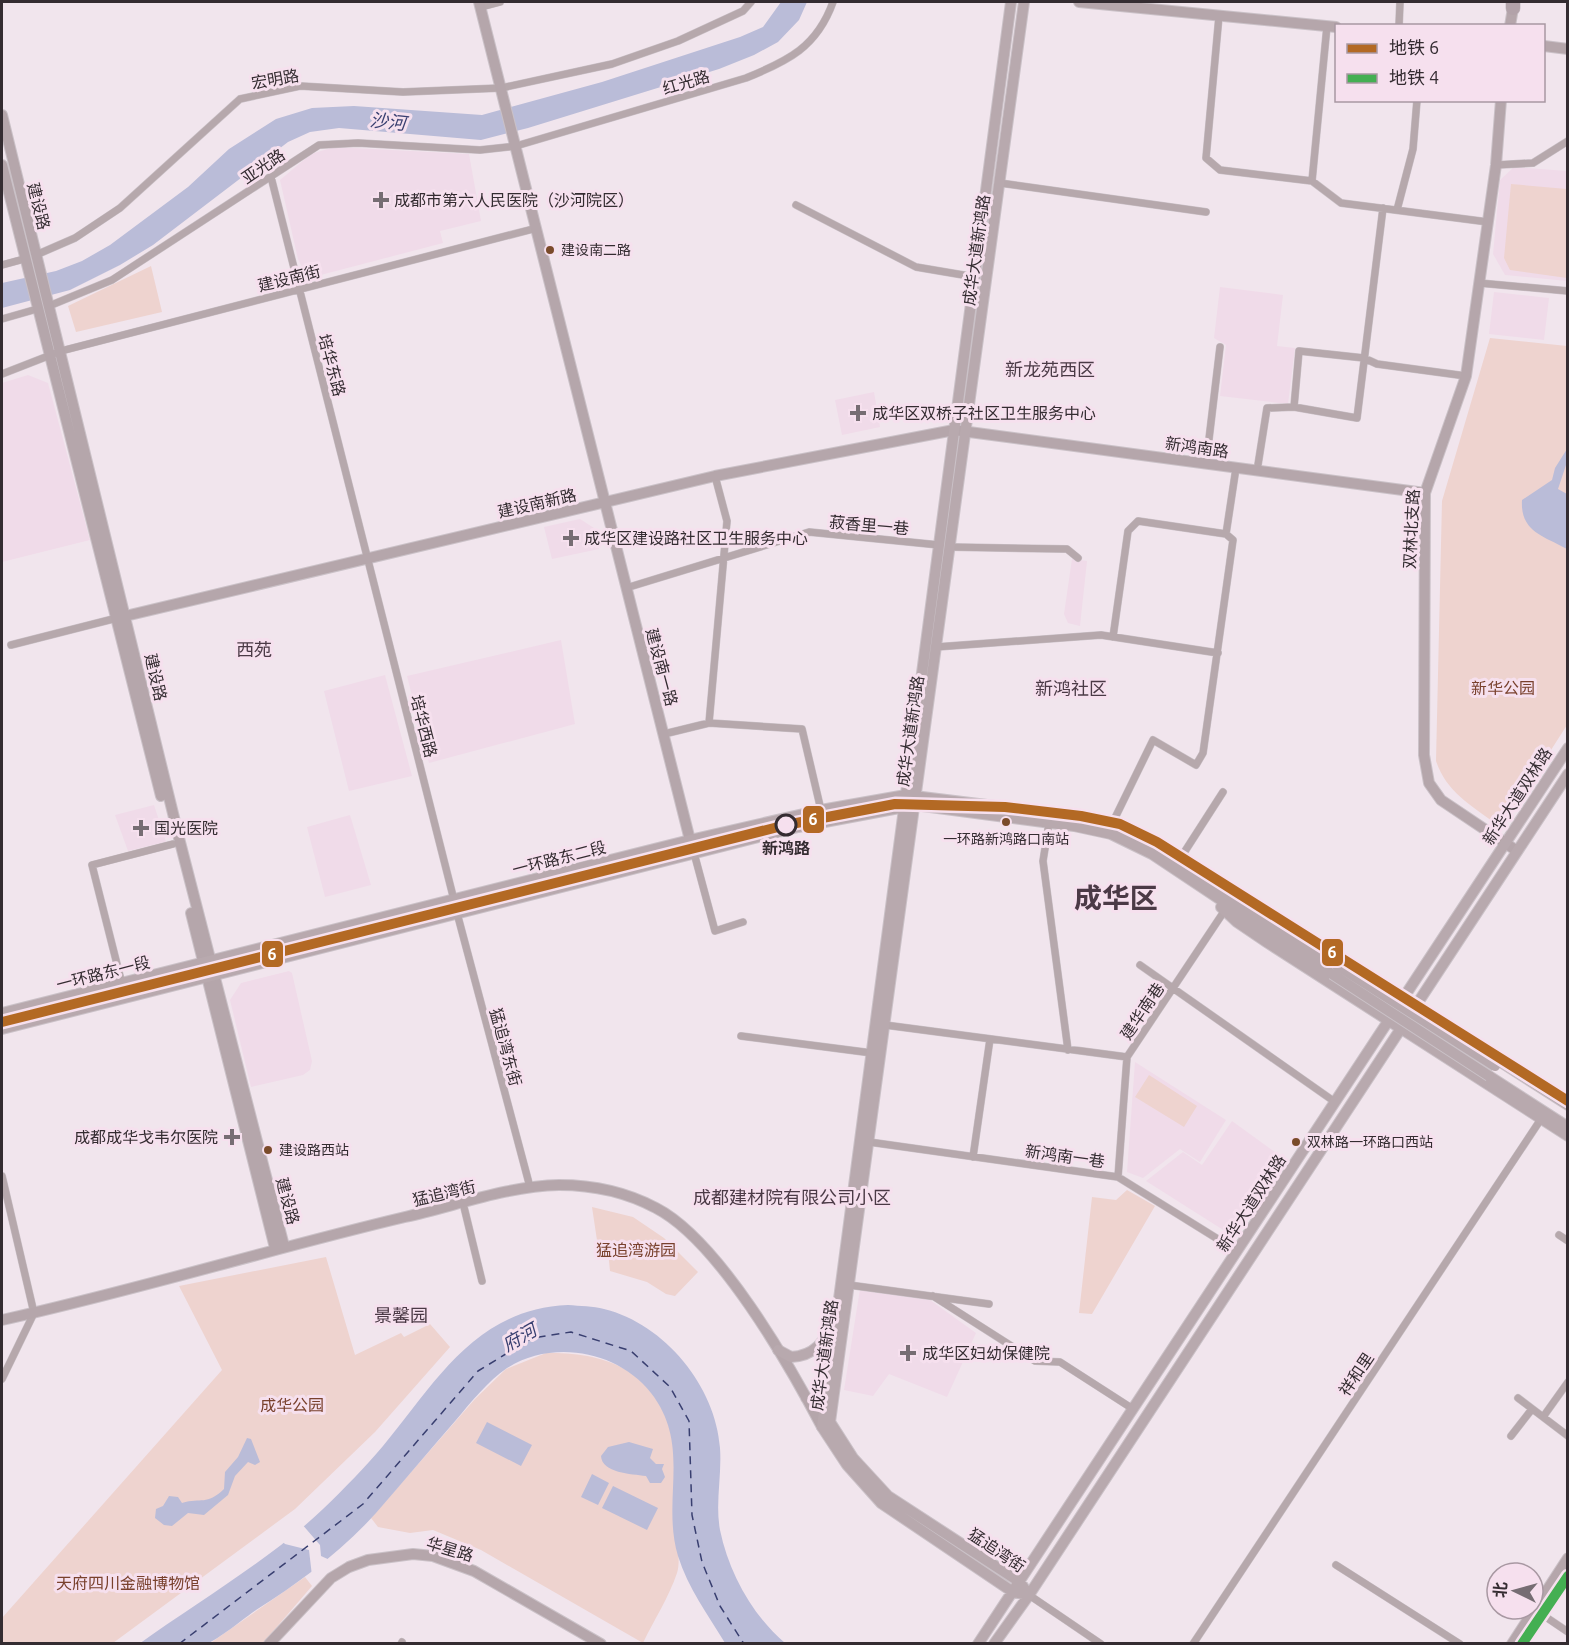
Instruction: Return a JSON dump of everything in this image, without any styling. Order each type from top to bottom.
[{"type":"main road","name":"成华大道新鸿路","points":[[960,430],[975,277],[1011,2]]},
{"type":"main road","name":"成华大道新鸿路","points":[[826,1421],[849,1284],[885,1025],[911,800],[960,430],[1000,183],[1024,2]]},
{"type":"main road","name":"成华大道新鸿路","points":[[826,1421],[837,1317],[872,1053],[936,647],[944,546]]},
{"type":"main road","name":"新华大道双林路","points":[[978,1644],[1568,748]]},
{"type":"main road","name":"新华大道双林路","points":[[994,1644],[1029,1595],[1568,774]]},
{"type":"main road","name":"一环路东二段","points":[[207,963],[690,840],[821,810],[911,800]]},
{"type":"main road","name":"一环路东二段","points":[[210,977],[456,913],[911,800]]},
{"type":"main road","points":[[911,800],[1096,830],[1128,841],[1206,886],[1492,1071],[1568,1127]]},
{"type":"main road","points":[[911,800],[1075,816],[1112,824],[1143,839],[1178,862],[1206,886],[1225,910],[1244,927],[1400,1030],[1568,1136]]},
{"type":"main road","points":[[1206,886],[1258,905],[1568,1105]]},
{"type":"main road","name":"一环路东一段","points":[[2,1013],[207,963]]},
{"type":"main road","name":"一环路东一段","points":[[2,1029],[210,977]]},
{"type":"main road","points":[[1492,1071],[1568,1113]]},
{"type":"main road","points":[[778,1350],[792,1357],[814,1351],[821,1345],[837,1317]]},
{"type":"main road","name":"猛追湾街","points":[[826,1421],[853,1458],[888,1496],[1029,1595]]},
{"type":"street","points":[[500,2],[480,4],[605,502]]},
{"type":"street","name":"宏明路","points":[[36,255],[75,237],[120,208],[240,99],[300,86],[403,92],[503,93],[612,64],[678,41],[743,10],[751,2]]},
{"type":"street","name":"红光路","points":[[516,144],[746,78],[782,63],[801,52],[826,19],[832,2]]},
{"type":"street","points":[[1079,2],[1332,26],[1312,181]]},
{"type":"street","points":[[1399,24],[1400,2]]},
{"type":"street","points":[[1508,24],[1512,3]]},
{"type":"street","points":[[1219,16],[1206,158],[1220,170],[1312,181],[1341,203],[1488,222]]},
{"type":"street","points":[[1545,46],[1568,49]]},
{"type":"street","points":[[1397,210],[1413,149],[1418,102]]},
{"type":"street","name":"双林北支路","points":[[1501,102],[1496,165],[1466,376],[1425,493],[1424,755],[1429,783],[1441,800],[1517,851]]},
{"type":"street","name":"建设路","points":[[2,116],[61,351],[173,844],[207,963]]},
{"type":"street","points":[[1496,165],[1533,163],[1568,141]]},
{"type":"street","name":"亚光路","points":[[48,303],[112,280],[307,152],[330,143],[480,150],[516,144]]},
{"type":"street","name":"建设路","points":[[2,165],[49,356],[121,617],[210,977],[280,1247]]},
{"type":"street","name":"培华东路","points":[[271,177],[298,290],[369,558]]},
{"type":"street","points":[[1000,183],[1206,212]]},
{"type":"street","points":[[796,205],[916,267],[975,277]]},
{"type":"street","points":[[1257,471],[1267,408],[1294,407],[1357,418],[1383,208]]},
{"type":"street","name":"建设南街","points":[[2,374],[61,351],[537,228]]},
{"type":"street","points":[[2,265],[24,259]]},
{"type":"street","points":[[1479,283],[1568,291]]},
{"type":"street","points":[[2,319],[36,306]]},
{"type":"street","points":[[1206,464],[1220,347]]},
{"type":"street","points":[[1294,407],[1299,351],[1364,358],[1377,364],[1466,376]]},
{"type":"street","name":"新鸿南路","points":[[960,430],[1425,493]]},
{"type":"street","name":"建设南新路","points":[[121,617],[715,476],[960,430]]},
{"type":"street","points":[[1226,534],[1236,468]]},
{"type":"street","points":[[709,723],[726,511],[715,476]]},
{"type":"street","name":"建设南一路","points":[[605,502],[690,840]]},
{"type":"street","points":[[1112,824],[1153,740],[1196,765],[1203,753],[1233,540],[1226,534],[1138,522],[1128,531],[1113,637]]},
{"type":"street","name":"菽香里一巷","points":[[626,588],[723,561],[775,541],[809,532],[944,546],[1067,549],[1078,558]]},
{"type":"street","name":"培华西路","points":[[369,558],[454,900]]},
{"type":"street","points":[[11,645],[121,617]]},
{"type":"street","points":[[936,647],[1101,635],[1218,652]]},
{"type":"street","points":[[664,734],[709,723],[802,729],[821,810]]},
{"type":"street","points":[[1178,862],[1223,792]]},
{"type":"street","points":[[1049,823],[1043,861],[1068,1050]]},
{"type":"street","points":[[122,984],[92,865],[173,844]]},
{"type":"street","points":[[694,854],[715,931],[743,922]]},
{"type":"street","name":"建华南巷","points":[[1118,1177],[1127,1057],[1225,910]]},
{"type":"street","name":"猛追湾东街","points":[[456,913],[530,1187]]},
{"type":"street","points":[[1140,965],[1335,1102]]},
{"type":"street","points":[[885,1025],[1127,1057]]},
{"type":"street","points":[[741,1036],[872,1053]]},
{"type":"street","points":[[973,1156],[990,1039]]},
{"type":"street","name":"祥和里","points":[[1193,1644],[1541,1119]]},
{"type":"street","name":"新鸿南一巷","points":[[869,1142],[1118,1177],[1237,1251]]},
{"type":"street","points":[[2,1176],[34,1312],[2,1379]]},
{"type":"street","name":"猛追湾街","points":[[2,1320],[280,1247],[463,1203],[530,1187],[566,1185],[606,1190],[630,1196],[658,1209],[698,1240],[778,1350],[806,1398],[826,1421]]},
{"type":"street","points":[[463,1203],[482,1281]]},
{"type":"street","points":[[1559,1236],[1568,1241]]},
{"type":"street","points":[[849,1284],[989,1304]]},
{"type":"street","points":[[933,1296],[1035,1360],[1060,1362],[1133,1409]]},
{"type":"street","points":[[1543,1417],[1568,1382]]},
{"type":"street","points":[[1518,1398],[1568,1436]]},
{"type":"street","points":[[1511,1436],[1532,1409]]},
{"type":"street","name":"华星路","points":[[269,1644],[331,1578],[349,1567],[368,1560],[413,1554],[433,1556],[474,1571],[601,1644]]},
{"type":"street","points":[[1545,1596],[1568,1558]]},
{"type":"street","points":[[1336,1565],[1460,1644]]},
{"type":"street","points":[[1545,1599],[1568,1570]]},
{"type":"street","points":[[1029,1595],[1101,1644]]},
{"type":"street","points":[[1545,1617],[1568,1632]]},
{"type":"street","points":[[1512,1644],[1529,1621]]},
{"type":"street","points":[[1520,1644],[1531,1621]]},
{"type":"shaded area","name":"成都市第六人民医院（沙河院区）","points":[[334,147],[469,154],[481,221],[440,231],[443,243],[313,277],[304,271],[298,259],[280,180],[311,154]]},
{"type":"shaded area","points":[[1514,167],[1567,171],[1567,281],[1505,275],[1493,254],[1500,180]]},
{"type":"shaded area","points":[[1220,287],[1283,295],[1277,346],[1295,348],[1288,404],[1220,396],[1226,345],[1214,338]]},
{"type":"shaded area","points":[[1494,292],[1549,298],[1544,340],[1489,334]]},
{"type":"shaded area","points":[[28,375],[48,383],[90,540],[2,562],[2,383]]},
{"type":"shaded area","name":"成华区双桥子社区卫生服务中心","points":[[874,392],[880,427],[842,435],[835,400]]},
{"type":"shaded area","name":"成华区建设路社区卫生服务中心","points":[[580,519],[594,528],[599,549],[552,559],[544,527]]},
{"type":"shaded area","points":[[1072,559],[1087,561],[1080,626],[1068,623],[1064,614]]},
{"type":"shaded area","points":[[561,640],[575,724],[429,763],[407,676]]},
{"type":"shaded area","points":[[385,675],[412,776],[349,791],[324,691]]},
{"type":"shaded area","name":"国光医院","points":[[154,805],[166,842],[128,851],[115,815]]},
{"type":"shaded area","points":[[350,815],[371,885],[325,897],[307,827]]},
{"type":"shaded area","points":[[289,971],[292,973],[312,1061],[310,1070],[303,1075],[251,1087],[230,1000],[241,983]]},
{"type":"shaded area","points":[[1135,1062],[1226,1120],[1200,1162],[1180,1149],[1143,1178],[1127,1172]]},
{"type":"shaded area","points":[[1232,1121],[1279,1155],[1228,1233],[1146,1181],[1183,1152],[1202,1165]]},
{"type":"shaded area","name":"成华区妇幼保健院","points":[[860,1289],[930,1300],[976,1333],[947,1397],[889,1374],[873,1396],[844,1390]]},
{"type":"green space","points":[[1511,184],[1567,189],[1567,278],[1510,270],[1504,258]]},
{"type":"green space","points":[[151,266],[162,312],[76,332],[68,306]]},
{"type":"green space","name":"新华公园","points":[[1490,338],[1567,346],[1567,725],[1510,814],[1495,823],[1452,789],[1440,772],[1436,761],[1442,501]]},
{"type":"green space","points":[[1149,1075],[1197,1106],[1184,1127],[1135,1097]]},
{"type":"green space","points":[[1127,1190],[1155,1206],[1092,1314],[1079,1313],[1092,1197],[1116,1200]]},
{"type":"green space","name":"猛追湾游园","points":[[592,1207],[633,1217],[664,1238],[698,1272],[675,1296],[666,1294],[647,1282],[610,1271],[608,1251],[598,1247]]},
{"type":"green space","name":"成华公园","points":[[326,1257],[355,1355],[401,1333],[404,1337],[430,1324],[450,1347],[375,1432],[295,1509],[113,1643],[2,1643],[2,1618],[222,1370],[179,1286]]},
{"type":"green space","points":[[546,1353],[589,1356],[626,1370],[655,1395],[673,1436],[676,1462],[674,1509],[678,1567],[670,1591],[643,1643],[481,1550],[433,1530],[410,1533],[378,1527],[371,1518],[475,1399],[506,1369]]},
{"type":"green space","points":[[305,1577],[312,1586],[263,1643],[209,1644]]},
{"type":"water","name":"沙河","points":[[781,2],[807,2],[799,20],[778,42],[754,55],[719,69],[528,128],[481,140],[339,128],[310,132],[288,142],[153,245],[120,265],[70,290],[2,308],[2,283],[56,271],[82,261],[110,245],[188,187],[229,149],[276,119],[312,108],[354,106],[482,115],[602,82],[740,37],[763,27]]},
{"type":"water","points":[[1567,449],[1567,462],[1558,489],[1567,494],[1567,549],[1535,532],[1529,526],[1522,511],[1522,500],[1552,480],[1555,468]]},
{"type":"water","name":"府河","points":[[568,1305],[604,1309],[647,1328],[666,1343],[698,1381],[709,1403],[720,1448],[719,1520],[729,1562],[752,1606],[762,1620],[785,1643],[725,1643],[693,1590],[678,1556],[672,1514],[673,1453],[670,1433],[663,1413],[651,1393],[621,1367],[584,1354],[564,1352],[525,1359],[500,1373],[486,1385],[376,1513],[349,1541],[288,1589],[224,1634],[208,1643],[139,1644],[258,1562],[303,1527],[362,1470],[440,1374],[483,1334],[507,1320],[536,1310]]},
{"type":"water","points":[[487,1422],[532,1445],[521,1466],[476,1443]]},
{"type":"water","points":[[247,1438],[251,1439],[260,1462],[255,1465],[248,1462],[235,1476],[228,1495],[204,1515],[188,1513],[172,1526],[164,1525],[155,1518],[156,1509],[163,1506],[169,1496],[178,1497],[182,1503],[213,1498],[224,1489],[225,1472],[238,1457]]},
{"type":"water","points":[[629,1442],[653,1449],[650,1458],[656,1464],[664,1464],[662,1469],[665,1477],[661,1483],[650,1483],[646,1476],[625,1473],[606,1466],[601,1456],[608,1447]]},
{"type":"water","points":[[592,1474],[609,1483],[598,1505],[581,1497]]},
{"type":"water","points":[[613,1486],[658,1508],[647,1530],[602,1508]]},
{"type":"pier","points":[[301,1523],[320,1545],[321,1556],[332,1561],[312,1576],[309,1550],[285,1544],[281,1540]]},
{"type":"ferry route","points":[[179,1644],[363,1504],[478,1371],[532,1338],[571,1332],[631,1351],[670,1387],[689,1421],[692,1515],[702,1562],[720,1606],[744,1644]]},
{"type":"metro line","name":"6","points":[[2,1022],[786,825],[895,804],[1005,807],[1081,816],[1120,824],[1157,842],[1568,1101]]},
{"type":"metro line","name":"4","points":[[1522,1644],[1568,1576]]},
{"type":"place","name":"成都市第六人民医院（沙河院区）","points":[[381,200]]},
{"type":"place","name":"建设南二路","points":[[550,250]]},
{"type":"place","name":"成华区双桥子社区卫生服务中心","points":[[858,413]]},
{"type":"place","name":"成华区建设路社区卫生服务中心","points":[[571,538]]},
{"type":"place","name":"一环路新鸿路口南站","points":[[1006,822]]},
{"type":"place","name":"新鸿路","points":[[786,825]]},
{"type":"place","name":"国光医院","points":[[141,828]]},
{"type":"place","name":"成都成华戈韦尔医院","points":[[232,1137]]},
{"type":"place","name":"双林路一环路口西站","points":[[1296,1142]]},
{"type":"place","name":"建设路西站","points":[[268,1150]]},
{"type":"place","name":"成华区妇幼保健院","points":[[908,1353]]},
{"type":"district","name":"新龙苑西区","points":[[1050,369]]},
{"type":"district","name":"西苑","points":[[254,649]]},
{"type":"district","name":"新鸿社区","points":[[1071,688]]},
{"type":"district","name":"成华区","points":[[1116,897]]},
{"type":"district","name":"成都建材院有限公司小区","points":[[792,1197]]},
{"type":"district","name":"景馨园","points":[[401,1315]]},
{"type":"park label","name":"天府四川金融博物馆","points":[[128,1583]]}]
